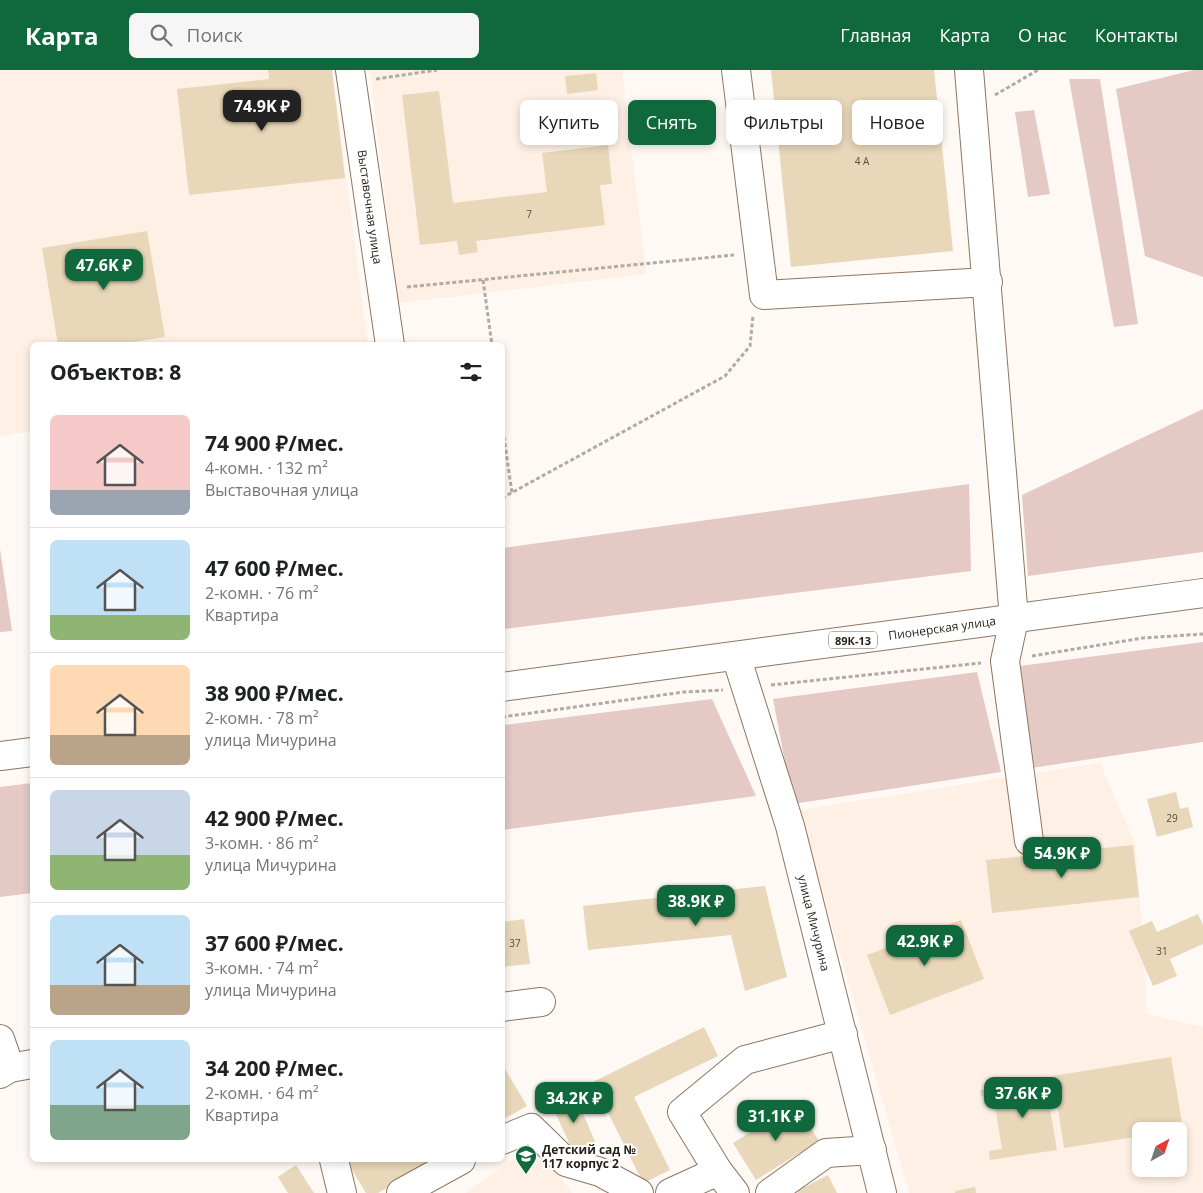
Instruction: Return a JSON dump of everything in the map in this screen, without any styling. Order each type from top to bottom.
[{"type":"street","points":[[736,70],[764,295],[988,282]]},
{"type":"street","points":[[969,70],[988,282],[1014,619],[1005,661],[1029,842]]},
{"type":"street","name":"Выставочная улица","points":[[351,76],[390,342]]},
{"type":"street","name":"Пионерская улица","points":[[505,687],[1203,593]]},
{"type":"street","name":"улица Мичурина","points":[[736,656],[790,826],[882,1193]]},
{"type":"street","points":[[0,756],[30,752]]},
{"type":"street","points":[[505,1008],[541,1002]]},
{"type":"street","points":[[735,1193],[718,1172],[682,1112],[745,1060],[843,1034]]},
{"type":"street","points":[[0,1039],[14,1069]]},
{"type":"street","points":[[505,1139],[531,1128],[566,1162],[600,1172],[638,1193]]},
{"type":"street","points":[[770,1193],[826,1153],[872,1150]]},
{"type":"street","points":[[334,1162],[342,1193]]},
{"type":"street","points":[[401,1193],[456,1162]]},
{"type":"street","points":[[670,1193],[718,1172]]},
{"type":"path","points":[[351,76],[437,70]]},
{"type":"path","points":[[973,108],[1038,70]]},
{"type":"path","points":[[382,290],[759,253]]},
{"type":"path","points":[[483,280],[492,342]]},
{"type":"path","points":[[505,496],[725,376],[750,346],[753,314],[764,295]]},
{"type":"path","points":[[505,445],[512,493]]},
{"type":"path","points":[[505,717],[684,692],[746,688],[1005,661],[1143,638],[1203,634]]},
{"type":"shaded area","points":[[0,70],[332,70],[368,342],[30,342],[30,431],[0,436]]},
{"type":"shaded area","points":[[370,70],[622,70],[628,121],[628,145],[631,145],[646,274],[398,303]]},
{"type":"shaded area","points":[[1194,70],[1203,70],[1203,277],[1145,256],[1116,89]]},
{"type":"shaded area","points":[[1069,79],[1100,79],[1138,324],[1114,327]]},
{"type":"shaded area","points":[[1034,110],[1050,194],[1028,197],[1015,112]]},
{"type":"shaded area","points":[[1203,409],[1203,552],[1028,576],[1022,495]]},
{"type":"shaded area","points":[[969,484],[971,571],[505,629],[505,548]]},
{"type":"shaded area","points":[[0,549],[12,631],[0,632]]},
{"type":"shaded area","points":[[1203,642],[1203,742],[1025,769],[1012,667]]},
{"type":"shaded area","points":[[977,672],[1001,772],[793,804],[773,699]]},
{"type":"shaded area","points":[[712,699],[756,796],[505,830],[505,725]]},
{"type":"shaded area","points":[[1100,763],[1136,846],[1147,1014],[1203,1027],[1203,1193],[909,1193],[799,810]]},
{"type":"shaded area","points":[[30,783],[30,893],[0,897],[0,787]]},
{"type":"shaded area","name":"Детский сад № 117 корпус 2","points":[[537,1143],[572,1193],[465,1193]]},
{"type":"building","points":[[268,70],[332,70],[345,178],[189,195],[177,89],[269,79]]},
{"type":"building","points":[[771,70],[934,70],[937,100],[852,100],[852,145],[942,145],[953,251],[791,267],[779,145],[842,145],[842,100],[774,100]]},
{"type":"building","points":[[596,73],[598,90],[567,94],[565,76]]},
{"type":"building","points":[[439,91],[453,203],[547,192],[542,153],[608,145],[612,184],[600,185],[605,225],[476,241],[478,252],[459,255],[457,241],[420,245],[402,95]]},
{"type":"building","points":[[147,231],[165,337],[133,342],[58,342],[42,248]]},
{"type":"building","points":[[1176,792],[1180,809],[1188,807],[1193,827],[1157,837],[1147,799]]},
{"type":"building","points":[[1133,845],[1139,897],[992,913],[986,860]]},
{"type":"building","points":[[765,886],[787,977],[745,991],[731,935],[588,950],[583,906]]},
{"type":"building","points":[[1198,914],[1203,925],[1203,944],[1170,959],[1177,976],[1153,986],[1129,931],[1152,921],[1157,932]]},
{"type":"building","points":[[524,919],[530,964],[505,967],[505,922]]},
{"type":"building","points":[[961,920],[984,979],[890,1015],[867,955]]},
{"type":"building","points":[[704,1027],[718,1056],[634,1097],[670,1170],[643,1183],[593,1082]]},
{"type":"building","points":[[1171,1057],[1182,1122],[1132,1122],[1132,1137],[1064,1148],[1053,1076]]},
{"type":"building","points":[[505,1069],[527,1106],[505,1118]]},
{"type":"building","points":[[1045,1079],[1057,1150],[990,1160],[989,1151],[1002,1149],[993,1094],[981,1096],[980,1090]]},
{"type":"building","points":[[574,1093],[597,1146],[575,1156],[551,1103]]},
{"type":"building","points":[[795,1104],[819,1141],[756,1180],[733,1143]]},
{"type":"building","points":[[347,1162],[432,1162],[378,1193],[366,1193]]},
{"type":"building","points":[[296,1165],[314,1193],[288,1193],[278,1177]]},
{"type":"building","points":[[828,1175],[837,1193],[798,1193],[797,1191]]},
{"type":"building","points":[[975,1187],[976,1193],[955,1193],[955,1191]]},
{"type":"place","name":"Детский сад № 117 корпус 2","points":[[526,1175]]}]
